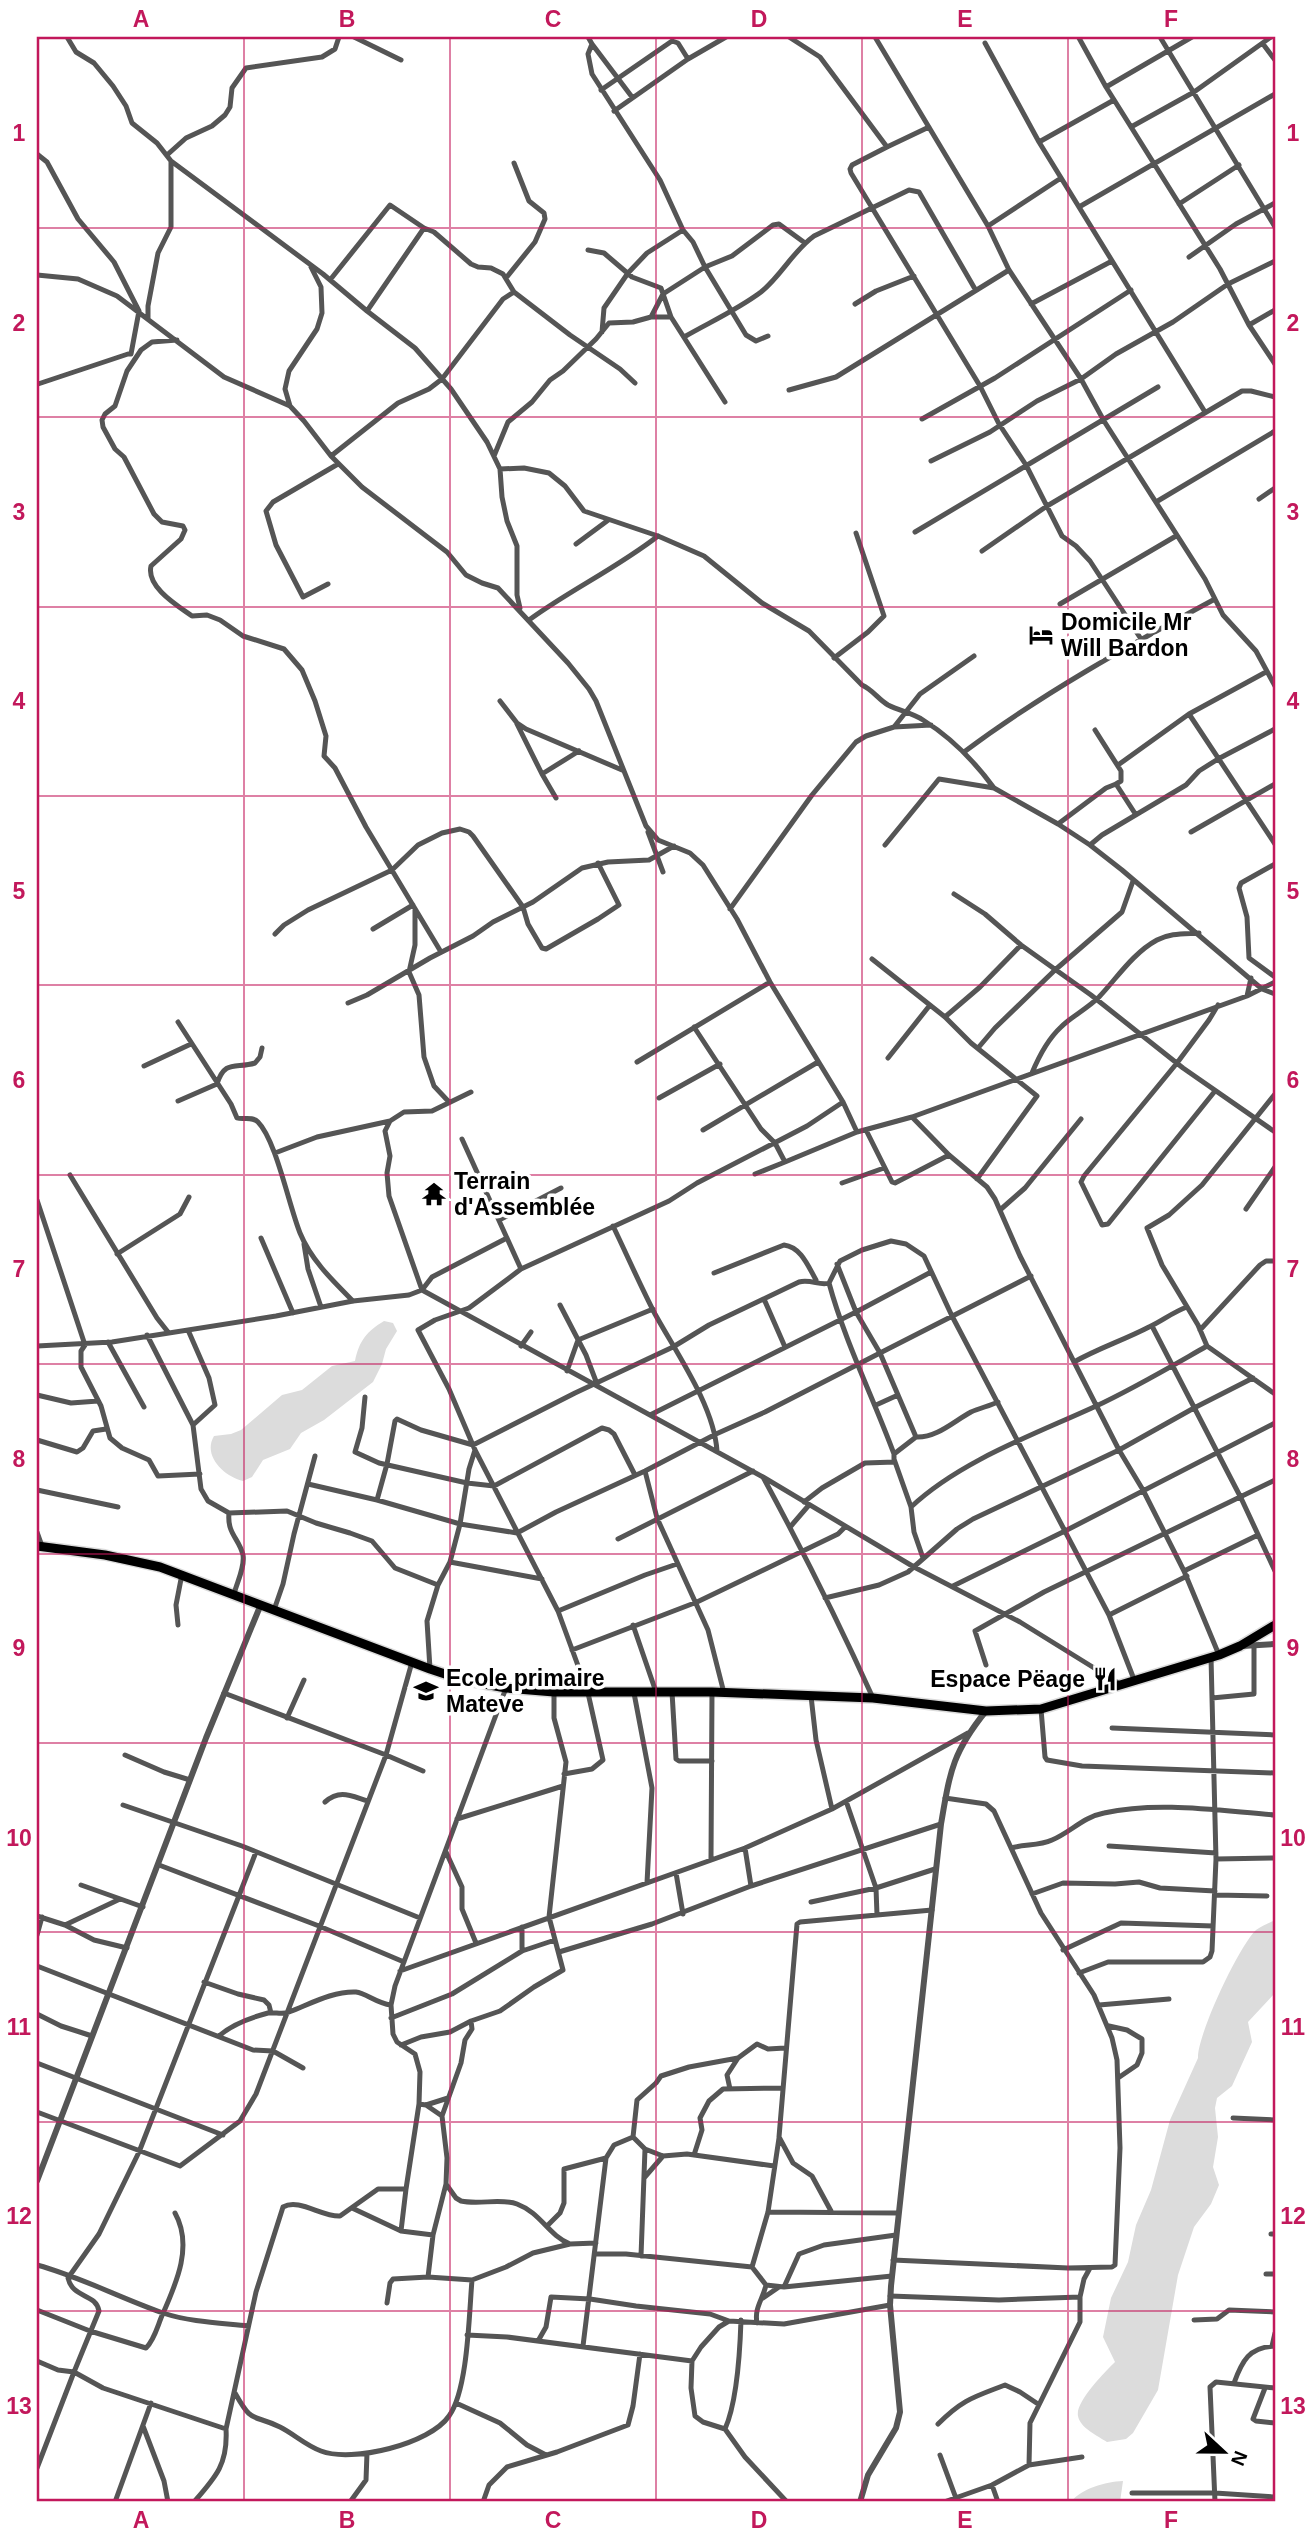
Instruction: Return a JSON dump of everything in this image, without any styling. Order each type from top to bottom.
[{"type":"highway","points":[[39,1546],[105,1555],[182,1574],[463,1680],[506,1688],[554,1692],[712,1692],[873,1698],[986,1711],[1041,1709],[1215,1656],[1240,1646],[1275,1625]]},
{"type":"street","points":[[67,37],[76,52],[94,63],[113,86],[126,106],[132,124],[152,138],[169,158],[415,348],[443,379],[487,442],[500,470],[507,520],[517,545],[517,595],[521,611]]},
{"type":"street","points":[[148,318],[158,253],[171,227],[169,158],[186,138],[212,126],[225,115],[230,107],[232,88],[246,68],[323,57],[335,49],[339,37]]},
{"type":"street","points":[[354,37],[388,51],[401,60]]},
{"type":"street","points":[[588,37],[632,97]]},
{"type":"street","points":[[614,111],[688,59],[726,37]]},
{"type":"street","points":[[789,37],[820,57],[887,146]]},
{"type":"street","points":[[876,37],[988,226],[1009,270],[1205,579],[1223,615],[1256,651],[1275,686]]},
{"type":"street","points":[[1160,37],[1275,227]]},
{"type":"street","points":[[1106,87],[1192,37]]},
{"type":"street","points":[[1131,127],[1194,92],[1270,37]]},
{"type":"street","points":[[1079,38],[1106,87],[1275,364]]},
{"type":"street","points":[[601,90],[672,41],[678,43],[688,59]]},
{"type":"street","points":[[985,43],[1039,142],[1205,412]]},
{"type":"street","points":[[592,44],[589,61],[592,74],[660,180],[683,230],[694,242],[705,267],[747,335],[756,341],[768,335]]},
{"type":"street","points":[[1263,44],[1275,60]]},
{"type":"street","points":[[1079,207],[1275,94]]},
{"type":"street","points":[[1039,142],[1114,100]]},
{"type":"street","points":[[929,127],[887,146],[850,169],[980,386],[999,424],[1026,465],[1062,536],[1076,545],[1090,561],[1141,639]]},
{"type":"street","points":[[37,155],[47,162],[78,219],[114,262],[139,311],[131,354]]},
{"type":"street","points":[[506,278],[535,242],[545,219],[544,213],[527,197],[514,163]]},
{"type":"street","points":[[1179,204],[1239,166]]},
{"type":"street","points":[[988,226],[1061,178]]},
{"type":"street","points":[[684,337],[762,291],[805,243],[834,225],[909,190],[919,192],[975,289]]},
{"type":"street","points":[[1189,257],[1236,224],[1275,203]]},
{"type":"street","points":[[330,280],[390,205],[434,232],[471,264],[497,270],[506,278],[514,292],[635,383]]},
{"type":"street","points":[[651,317],[663,294],[705,267],[732,256],[774,225],[779,224],[805,243]]},
{"type":"street","points":[[367,311],[424,228]]},
{"type":"street","points":[[602,332],[604,308],[628,273],[647,253],[683,230]]},
{"type":"street","points":[[588,250],[604,253],[628,273],[658,286],[671,317],[725,402]]},
{"type":"street","points":[[1031,304],[1112,261]]},
{"type":"street","points":[[932,461],[990,432],[999,424],[1080,379],[1116,354],[1155,334],[1228,284],[1275,261]]},
{"type":"street","points":[[290,406],[285,388],[289,371],[317,329],[322,313],[321,286],[311,267]]},
{"type":"street","points":[[789,390],[836,377],[1009,270]]},
{"type":"street","points":[[37,275],[78,279],[117,296],[224,377],[290,406],[338,464],[362,487],[446,552],[466,575],[498,588],[568,663],[596,701],[663,872]]},
{"type":"street","points":[[855,304],[876,291],[914,276]]},
{"type":"street","points":[[922,418],[995,378],[1131,290]]},
{"type":"street","points":[[331,456],[354,435],[398,403],[429,389],[443,379],[503,299],[514,292]]},
{"type":"street","points":[[1250,325],[1275,310]]},
{"type":"street","points":[[494,456],[508,422],[609,323],[671,317]]},
{"type":"street","points":[[38,384],[131,354],[152,342],[177,340]]},
{"type":"street","points":[[141,350],[127,371],[115,407],[102,420],[115,450],[124,457],[154,514],[162,522],[183,526],[185,530],[181,539],[151,566],[150,575],[160,591],[192,616],[204,615],[220,620],[234,632],[284,649],[293,659],[306,677],[321,717],[326,736],[324,756],[335,768],[441,952]]},
{"type":"street","points":[[915,532],[1158,387]]},
{"type":"street","points":[[982,551],[1047,506],[1242,391],[1275,397]]},
{"type":"street","points":[[1156,502],[1275,431]]},
{"type":"street","points":[[328,584],[303,597],[276,545],[267,511],[274,502],[338,464]]},
{"type":"street","points":[[500,470],[524,468],[549,473],[565,486],[584,511],[657,536],[704,556],[762,603],[809,631],[834,658],[885,703],[931,725],[964,752],[994,789]]},
{"type":"street","points":[[1259,499],[1275,488]]},
{"type":"street","points":[[576,544],[607,521]]},
{"type":"street","points":[[834,658],[868,632],[884,615],[856,533]]},
{"type":"street","points":[[529,620],[617,565],[657,536]]},
{"type":"street","points":[[1060,604],[1176,536]]},
{"type":"street","points":[[964,752],[1008,719],[1141,639],[1215,599]]},
{"type":"street","points":[[894,727],[926,689],[974,656]]},
{"type":"street","points":[[1118,765],[1189,714],[1266,672]]},
{"type":"street","points":[[500,701],[517,723],[556,798]]},
{"type":"street","points":[[1189,714],[1275,844]]},
{"type":"street","points":[[517,723],[622,770]]},
{"type":"street","points":[[730,909],[812,794],[856,742],[894,727],[931,725]]},
{"type":"street","points":[[1090,845],[1186,785],[1199,771],[1218,759],[1275,729]]},
{"type":"street","points":[[1058,824],[1123,778],[1118,765],[1095,730]]},
{"type":"street","points":[[542,774],[579,751]]},
{"type":"street","points":[[885,845],[939,779],[994,789],[1090,845],[1199,933],[1262,989],[1275,994]]},
{"type":"street","points":[[1191,832],[1275,784]]},
{"type":"street","points":[[1116,785],[1136,815]]},
{"type":"street","points":[[646,826],[658,840],[697,857],[730,909],[769,982],[843,1102],[857,1132]]},
{"type":"street","points":[[275,934],[308,910],[392,870],[418,845],[454,829],[464,830],[480,845],[523,907],[528,924],[544,949],[618,906],[620,902],[598,863]]},
{"type":"street","points":[[348,1003],[368,995],[441,952],[458,945],[582,868],[598,863],[642,861],[657,857],[674,846]]},
{"type":"street","points":[[755,1174],[857,1132],[912,1118],[1262,989],[1275,980],[1249,958],[1247,917],[1239,888],[1241,883],[1275,864]]},
{"type":"street","points":[[978,1048],[1055,970],[1122,912],[1133,881]]},
{"type":"street","points":[[954,894],[985,914],[1021,945],[1097,999],[1177,1063],[1275,1132]]},
{"type":"street","points":[[373,929],[414,907]]},
{"type":"street","points":[[414,907],[415,944],[409,972],[419,995],[423,1049],[428,1074],[434,1086],[449,1102]]},
{"type":"street","points":[[1032,1073],[1045,1045],[1059,1029],[1097,999],[1127,965],[1156,940],[1175,934],[1199,933]]},
{"type":"street","points":[[946,1017],[1021,945]]},
{"type":"street","points":[[872,959],[946,1017],[978,1048],[1035,1093],[1036,1099],[977,1179]]},
{"type":"street","points":[[1247,996],[1250,976],[1259,966]]},
{"type":"street","points":[[637,1062],[769,982]]},
{"type":"street","points":[[888,1058],[930,1005]]},
{"type":"street","points":[[1215,1091],[1108,1224],[1102,1225],[1081,1182],[1177,1063],[1218,1005]]},
{"type":"street","points":[[178,1022],[237,1118],[258,1122],[275,1153],[304,1241],[333,1282],[353,1301]]},
{"type":"street","points":[[694,1027],[761,1129],[775,1143],[785,1162]]},
{"type":"street","points":[[144,1066],[191,1044]]},
{"type":"street","points":[[178,1101],[217,1084],[224,1069],[233,1065],[255,1063],[262,1048]]},
{"type":"street","points":[[703,1130],[818,1062]]},
{"type":"street","points":[[659,1098],[720,1064]]},
{"type":"street","points":[[275,1153],[317,1137],[390,1121],[404,1112],[428,1112],[471,1091]]},
{"type":"street","points":[[1275,1094],[1202,1185],[1169,1215],[1147,1228],[1162,1265],[1207,1346],[1275,1394]]},
{"type":"street","points":[[564,1774],[592,1769],[603,1760],[588,1693],[558,1611],[418,1331],[435,1320],[476,1303],[522,1269],[669,1201],[697,1183],[807,1126],[843,1102]]},
{"type":"street","points":[[912,1118],[991,1192],[1074,1362],[1185,1574],[1215,1656],[1212,1698],[1216,1856],[1212,1951],[1207,1960],[1108,1962],[1079,1973]]},
{"type":"street","points":[[1000,1210],[1026,1188],[1081,1119]]},
{"type":"street","points":[[390,1121],[384,1135],[390,1156],[387,1173],[389,1196],[422,1290],[753,1471],[914,1567],[1005,1614],[1123,1685]]},
{"type":"street","points":[[866,1130],[889,1180],[895,1183],[949,1155]]},
{"type":"street","points":[[462,1139],[522,1269]]},
{"type":"street","points":[[1246,1209],[1275,1167]]},
{"type":"street","points":[[842,1182],[884,1168]]},
{"type":"street","points":[[70,1175],[168,1332]]},
{"type":"street","points":[[499,1220],[561,1188]]},
{"type":"street","points":[[117,1254],[180,1214],[189,1197]]},
{"type":"street","points":[[37,1200],[85,1345],[81,1367],[98,1401],[106,1429],[114,1444],[149,1460],[158,1476],[200,1474]]},
{"type":"street","points":[[613,1226],[697,1391],[716,1434],[717,1451]]},
{"type":"street","points":[[261,1238],[293,1313]]},
{"type":"street","points":[[37,1346],[108,1342],[353,1301],[409,1295],[422,1290],[432,1277],[507,1238]]},
{"type":"street","points":[[304,1241],[306,1260],[321,1307]]},
{"type":"street","points":[[923,1558],[914,1532],[912,1507],[876,1405],[850,1347],[830,1283],[838,1264],[862,1251],[891,1241],[915,1248],[923,1256],[1109,1615],[1135,1682]]},
{"type":"street","points":[[714,1273],[784,1245],[799,1251],[816,1280]]},
{"type":"street","points":[[306,1260],[314,1257]]},
{"type":"street","points":[[1200,1330],[1260,1265],[1266,1261],[1275,1261]]},
{"type":"street","points":[[838,1264],[856,1312],[880,1353],[916,1437]]},
{"type":"street","points":[[650,1415],[931,1272]]},
{"type":"street","points":[[308,1484],[460,1524],[517,1533],[765,1412],[1031,1276]]},
{"type":"street","points":[[377,1500],[397,1419],[421,1430],[474,1447],[673,1347],[709,1325],[799,1282],[816,1280],[830,1283]]},
{"type":"street","points":[[764,1299],[785,1347]]},
{"type":"street","points":[[560,1305],[586,1355],[597,1384]]},
{"type":"street","points":[[1074,1362],[1187,1307]]},
{"type":"street","points":[[567,1371],[578,1340],[653,1309]]},
{"type":"street","points":[[149,1335],[157,1318]]},
{"type":"street","points":[[1152,1326],[1275,1568]]},
{"type":"street","points":[[188,1330],[209,1378],[215,1405],[193,1425]]},
{"type":"street","points":[[521,1346],[531,1332]]},
{"type":"street","points":[[149,1335],[193,1425],[204,1496],[208,1501],[229,1513],[287,1511],[370,1540],[391,1565],[404,1573],[438,1585]]},
{"type":"street","points":[[108,1342],[144,1408]]},
{"type":"street","points":[[912,1507],[933,1486],[1018,1441],[1097,1406],[1207,1346]]},
{"type":"street","points":[[825,1598],[897,1578],[973,1519],[1119,1450],[1253,1378]]},
{"type":"street","points":[[37,1395],[71,1403],[98,1401]]},
{"type":"street","points":[[876,1405],[898,1395]]},
{"type":"street","points":[[365,1397],[362,1427],[355,1452],[379,1463],[467,1483],[494,1486],[602,1428],[614,1434],[635,1475]]},
{"type":"street","points":[[894,1454],[916,1437],[926,1437],[972,1412],[998,1402]]},
{"type":"street","points":[[953,1586],[1275,1423]]},
{"type":"street","points":[[37,1440],[78,1452],[93,1432],[106,1429]]},
{"type":"street","points":[[430,1669],[428,1621],[438,1585],[450,1562],[474,1447]]},
{"type":"street","points":[[274,1610],[284,1584],[315,1456]]},
{"type":"street","points":[[790,1526],[822,1488],[864,1463],[895,1462]]},
{"type":"street","points":[[645,1471],[657,1518],[708,1630],[724,1693]]},
{"type":"street","points":[[618,1539],[753,1471]]},
{"type":"street","points":[[763,1477],[790,1526],[873,1698]]},
{"type":"street","points":[[986,1664],[975,1632],[1044,1592],[1275,1480]]},
{"type":"street","points":[[37,1490],[118,1507]]},
{"type":"street","points":[[229,1513],[229,1530],[243,1555],[234,1594]]},
{"type":"street","points":[[572,1650],[697,1602],[838,1534],[845,1527]]},
{"type":"street","points":[[37,1532],[39,1546]]},
{"type":"street","points":[[1109,1615],[1258,1535]]},
{"type":"street","points":[[450,1562],[542,1579]]},
{"type":"street","points":[[558,1611],[677,1564]]},
{"type":"street","points":[[178,1625],[176,1605],[182,1574]]},
{"type":"street","points":[[37,2181],[40,2162],[60,2120],[190,1780],[261,1604]]},
{"type":"street","points":[[633,1625],[656,1692]]},
{"type":"street","points":[[1240,1646],[1275,1644]]},
{"type":"street","points":[[1212,1698],[1254,1694],[1254,1646]]},
{"type":"street","points":[[37,2112],[176,2165],[184,2165],[240,2121],[251,2105],[273,2051],[386,1755],[412,1662]]},
{"type":"street","points":[[287,1718],[304,1680]]},
{"type":"street","points":[[401,2231],[419,2104],[419,2064],[415,2054],[394,2038],[391,2004],[400,1972],[506,1688]]},
{"type":"street","points":[[401,2045],[421,2037],[450,2032],[500,2011],[534,1987],[561,1973],[564,1967],[549,1917],[565,1758],[554,1718],[554,1692]]},
{"type":"street","points":[[672,1692],[676,1759],[712,1761]]},
{"type":"street","points":[[711,1860],[712,1692]]},
{"type":"street","points":[[224,1693],[423,1771]]},
{"type":"street","points":[[634,1693],[652,1788],[648,1883]]},
{"type":"street","points":[[811,1696],[816,1740],[831,1809]]},
{"type":"street","points":[[1041,1709],[1047,1760],[1082,1766],[1275,1773]]},
{"type":"street","points":[[860,2502],[868,2475],[896,2428],[900,2412],[890,2296],[941,1824],[955,1757],[968,1733],[986,1711]]},
{"type":"street","points":[[1112,1728],[1275,1735]]},
{"type":"street","points":[[400,1972],[745,1848],[875,1787],[968,1733]]},
{"type":"street","points":[[125,1755],[158,1770],[190,1780]]},
{"type":"street","points":[[457,1819],[563,1786]]},
{"type":"street","points":[[325,1802],[331,1796],[345,1793],[368,1801]]},
{"type":"street","points":[[893,2260],[1090,2267],[1115,2265],[1121,2148],[1117,2060],[1109,2026],[1100,2005],[1063,1950],[1032,1895],[994,1811],[986,1804],[946,1798]]},
{"type":"street","points":[[846,1801],[876,1888],[877,1915]]},
{"type":"street","points":[[123,1805],[256,1852],[420,1919]]},
{"type":"street","points":[[1011,1848],[1055,1839],[1086,1818],[1108,1812],[1146,1808],[1275,1815]]},
{"type":"street","points":[[559,1952],[683,1914],[751,1886],[941,1824]]},
{"type":"street","points":[[1108,1846],[1216,1856],[1275,1858]]},
{"type":"street","points":[[745,1848],[751,1886]]},
{"type":"street","points":[[37,2468],[99,2311],[99,2305],[94,2300],[75,2291],[70,2285],[69,2274],[99,2234],[139,2152],[256,1852]]},
{"type":"street","points":[[446,1852],[463,1887],[462,1909],[476,1943]]},
{"type":"street","points":[[159,1866],[238,1894],[404,1962]]},
{"type":"street","points":[[811,1902],[876,1888],[935,1869]]},
{"type":"street","points":[[676,1873],[683,1914]]},
{"type":"street","points":[[1032,1895],[1054,1884],[1133,1882],[1160,1888],[1267,1896]]},
{"type":"street","points":[[81,1885],[143,1907]]},
{"type":"street","points":[[65,1925],[120,1899]]},
{"type":"street","points":[[752,2267],[768,2212],[779,2137],[798,1922],[932,1910]]},
{"type":"street","points":[[37,1935],[39,1917],[65,1925],[94,1940],[127,1948]]},
{"type":"street","points":[[1063,1950],[1121,1923],[1213,1926]]},
{"type":"street","points":[[522,1927],[522,1951]]},
{"type":"street","points":[[391,2018],[452,1994],[522,1951],[555,1940]]},
{"type":"street","points":[[37,1966],[110,1992],[259,2052],[273,2051],[303,2068]]},
{"type":"street","points":[[204,1983],[264,2000],[271,2013]]},
{"type":"street","points":[[219,2036],[228,2029],[271,2013],[288,2013],[308,2003],[352,1992],[391,2004]]},
{"type":"street","points":[[1100,2005],[1168,1999]]},
{"type":"street","points":[[37,2014],[61,2026],[92,2036]]},
{"type":"street","points":[[428,2277],[433,2235],[446,2184],[447,2158],[442,2116],[461,2063],[465,2040],[472,2029],[471,2021]]},
{"type":"street","points":[[1109,2026],[1133,2032],[1142,2039],[1138,2065],[1118,2078]]},
{"type":"street","points":[[730,2089],[727,2075],[738,2058],[757,2044],[768,2049],[785,2048]]},
{"type":"street","points":[[633,2137],[638,2100],[661,2076],[689,2067],[738,2058]]},
{"type":"street","points":[[37,2063],[223,2135]]},
{"type":"street","points":[[695,2155],[702,2130],[700,2118],[718,2092],[730,2089],[783,2088]]},
{"type":"street","points":[[419,2104],[426,2105],[448,2098]]},
{"type":"street","points":[[426,2105],[442,2116]]},
{"type":"street","points":[[1233,2118],[1275,2120]]},
{"type":"street","points":[[633,2137],[645,2149],[663,2156],[695,2155],[774,2166]]},
{"type":"street","points":[[583,2346],[606,2158],[614,2145],[633,2137]]},
{"type":"street","points":[[779,2137],[793,2163],[812,2176],[831,2211]]},
{"type":"street","points":[[641,2256],[645,2149]]},
{"type":"street","points":[[644,2178],[663,2156]]},
{"type":"street","points":[[547,2226],[560,2213],[564,2203],[564,2169],[606,2158]]},
{"type":"street","points":[[446,2184],[456,2199],[461,2201],[516,2203],[536,2214],[560,2240],[570,2244]]},
{"type":"street","points":[[194,2502],[217,2475],[225,2457],[226,2429],[248,2326],[283,2207],[288,2204],[295,2205],[340,2216],[378,2189],[406,2189]]},
{"type":"street","points":[[352,2208],[401,2231],[433,2235]]},
{"type":"street","points":[[768,2212],[898,2213]]},
{"type":"street","points":[[37,2310],[90,2331],[146,2348],[178,2280],[181,2230],[175,2213]]},
{"type":"street","points":[[763,2298],[781,2287],[799,2254],[824,2245],[896,2235]]},
{"type":"street","points":[[387,2303],[391,2281],[428,2277],[472,2280],[533,2253],[570,2244],[596,2243]]},
{"type":"street","points":[[595,2254],[752,2267],[766,2285],[781,2287],[892,2276]]},
{"type":"street","points":[[37,2265],[69,2274],[163,2313],[248,2326]]},
{"type":"street","points":[[1029,2465],[1029,2430],[1038,2404],[1080,2322],[1080,2297],[1090,2267]]},
{"type":"street","points":[[1266,2274],[1275,2274]]},
{"type":"street","points":[[235,2392],[254,2419],[282,2428],[300,2441],[323,2452],[345,2456],[367,2453],[415,2441],[430,2434],[446,2420],[456,2403],[461,2385],[472,2280]]},
{"type":"street","points":[[741,2332],[754,2323],[766,2285]]},
{"type":"street","points":[[890,2296],[999,2300],[1080,2297]]},
{"type":"street","points":[[538,2341],[546,2327],[547,2306],[551,2297],[590,2299],[718,2316],[729,2321]]},
{"type":"street","points":[[787,2502],[745,2457],[725,2429],[695,2417],[691,2388],[692,2361],[719,2327],[729,2321],[784,2324],[890,2305]]},
{"type":"street","points":[[1194,2319],[1217,2319],[1229,2310],[1275,2312]]},
{"type":"street","points":[[718,2316],[719,2327]]},
{"type":"street","points":[[725,2429],[730,2414],[741,2320]]},
{"type":"street","points":[[1234,2383],[1246,2356],[1261,2347],[1273,2346],[1275,2333]]},
{"type":"street","points":[[467,2335],[583,2346],[692,2361]]},
{"type":"street","points":[[484,2502],[489,2485],[507,2467],[628,2425],[640,2354]]},
{"type":"street","points":[[37,2361],[58,2370],[74,2372],[103,2388],[226,2429]]},
{"type":"street","points":[[1215,2502],[1210,2387],[1216,2382],[1275,2388]]},
{"type":"street","points":[[938,2424],[959,2403],[1005,2385],[1038,2404]]},
{"type":"street","points":[[1265,2388],[1253,2418],[1255,2421],[1275,2423]]},
{"type":"street","points":[[115,2502],[151,2403]]},
{"type":"street","points":[[456,2403],[499,2423],[527,2445],[546,2455]]},
{"type":"street","points":[[143,2426],[164,2481],[168,2502]]},
{"type":"street","points":[[349,2502],[366,2480],[367,2453]]},
{"type":"street","points":[[940,2455],[957,2501]]},
{"type":"street","points":[[944,2502],[957,2501],[1029,2465],[1082,2457]]},
{"type":"street","points":[[992,2484],[998,2502]]},
{"type":"street","points":[[1132,2493],[1216,2493],[1275,2497]]},
{"type":"shaded area","points":[[384,1321],[393,1323],[397,1331],[386,1349],[373,1382],[324,1420],[301,1433],[290,1449],[263,1460],[252,1477],[243,1481],[236,1479],[217,1464],[211,1451],[214,1436],[241,1430],[282,1395],[302,1390],[332,1366],[355,1361],[365,1337]]},
{"type":"shaded area","points":[[1275,1920],[1275,1993],[1248,2022],[1252,2042],[1232,2086],[1217,2098],[1215,2108],[1218,2137],[1213,2167],[1219,2185],[1211,2204],[1194,2227],[1178,2275],[1158,2390],[1133,2433],[1126,2439],[1107,2442],[1086,2428],[1079,2420],[1078,2410],[1086,2395],[1115,2362],[1103,2337],[1111,2298],[1128,2262],[1136,2225],[1151,2190],[1170,2120],[1198,2058],[1211,2012],[1249,1939],[1256,1930]]},
{"type":"shaded area","points":[[1123,2481],[1120,2502],[1071,2502],[1094,2487]]},
{"type":"place","name":"Domicile Mr Will Bardon","points":[[1041,635]]},
{"type":"place","name":"Terrain d'Assemblée","points":[[434,1194]]},
{"type":"place","name":"Espace Pëage","points":[[1105,1679]]},
{"type":"place","name":"Ecole primaire Mateve","points":[[426,1691]]}]
